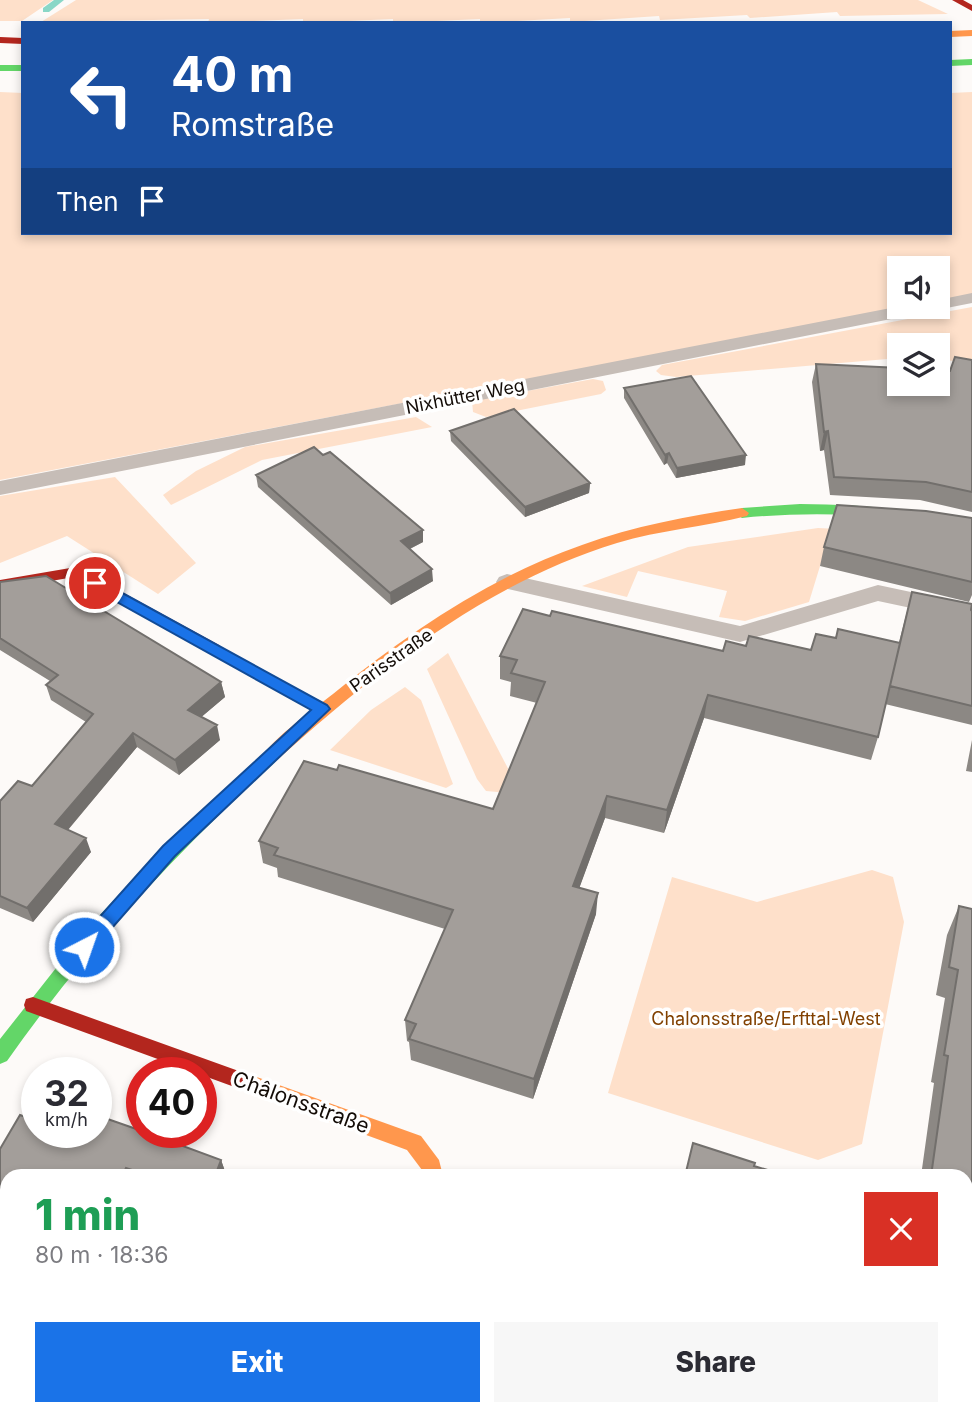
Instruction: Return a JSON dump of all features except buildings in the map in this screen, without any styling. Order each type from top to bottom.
[{"type":"main road","points":[[956,0],[972,8]]},
{"type":"main road","points":[[952,34],[972,33]]},
{"type":"main road","points":[[0,40],[21,41]]},
{"type":"main road","points":[[952,63],[972,62]]},
{"type":"main road","points":[[0,68],[21,68]]},
{"type":"main road","name":"Parisstraße","points":[[0,1055],[33,1005],[169,851],[322,709],[428,632],[507,582],[560,559],[639,532],[789,506],[836,505],[909,512],[972,524]]},
{"type":"main road","points":[[0,585],[76,572],[322,709]]},
{"type":"main road","name":"Châlonsstraße","points":[[33,1005],[414,1143],[432,1169]]},
{"type":"lane","points":[[950,303],[972,298]]},
{"type":"lane","name":"Nixhütter Weg","points":[[0,488],[887,315]]},
{"type":"lane","points":[[507,582],[740,634],[878,593],[891,593],[972,613]]},
{"type":"green space","points":[[0,0],[53,0],[22,21],[0,21]]},
{"type":"green space","points":[[76,0],[918,0],[948,14],[840,16],[837,12],[750,18],[747,15],[660,20],[659,16],[585,21],[570,21],[570,18],[516,21],[43,21]]},
{"type":"green space","points":[[0,92],[21,93],[21,235],[952,235],[952,93],[972,92],[972,295],[950,299],[950,256],[887,256],[887,311],[0,480]]},
{"type":"green space","points":[[972,307],[972,362],[950,361],[950,333],[887,333],[887,359],[676,377],[661,375],[656,371],[662,365],[908,319],[950,319],[950,311]]},
{"type":"green space","points":[[593,379],[603,381],[606,390],[601,394],[486,417],[473,412],[472,401]]},
{"type":"green space","points":[[416,417],[432,427],[262,460],[171,505],[163,495],[196,471],[245,447]]},
{"type":"green space","points":[[115,477],[196,563],[158,594],[67,536],[0,563],[0,496]]},
{"type":"green space","points":[[818,528],[858,530],[828,540],[809,602],[745,621],[719,617],[727,591],[638,571],[627,597],[582,586],[688,547]]},
{"type":"green space","points":[[448,653],[514,780],[509,793],[486,791],[477,779],[427,669]]},
{"type":"green space","points":[[405,687],[421,700],[453,784],[446,788],[330,750],[371,710]]},
{"type":"green space","name":"Chalonsstraße/Erfttal-West","points":[[872,870],[893,877],[904,922],[862,1144],[818,1160],[608,1093],[672,877],[757,902]]},
{"type":"waterway","points":[[46,10],[60,0]]},
{"type":"traffic: fast","points":[[952,63],[972,62]]},
{"type":"traffic: fast","points":[[0,68],[21,68]]},
{"type":"traffic: fast","points":[[742,513],[829,508],[915,515],[972,524]]},
{"type":"traffic: fast","points":[[214,649],[322,709]]},
{"type":"traffic: fast","points":[[0,1055],[60,974],[126,898],[197,825],[270,757]]},
{"type":"traffic: slow","points":[[952,34],[972,33]]},
{"type":"traffic: slow","points":[[270,757],[331,703],[397,652],[466,606],[502,586],[562,557],[612,540],[663,526],[742,513]]},
{"type":"traffic: slow","points":[[240,1080],[414,1143],[432,1169]]},
{"type":"traffic: jam","points":[[956,0],[972,8]]},
{"type":"traffic: jam","points":[[0,40],[21,41]]},
{"type":"traffic: jam","points":[[0,585],[76,572],[214,649]]},
{"type":"traffic: jam","points":[[33,1005],[240,1080]]},
{"type":"route","points":[[84,947],[169,851],[238,783],[322,709],[95,583]]}]
